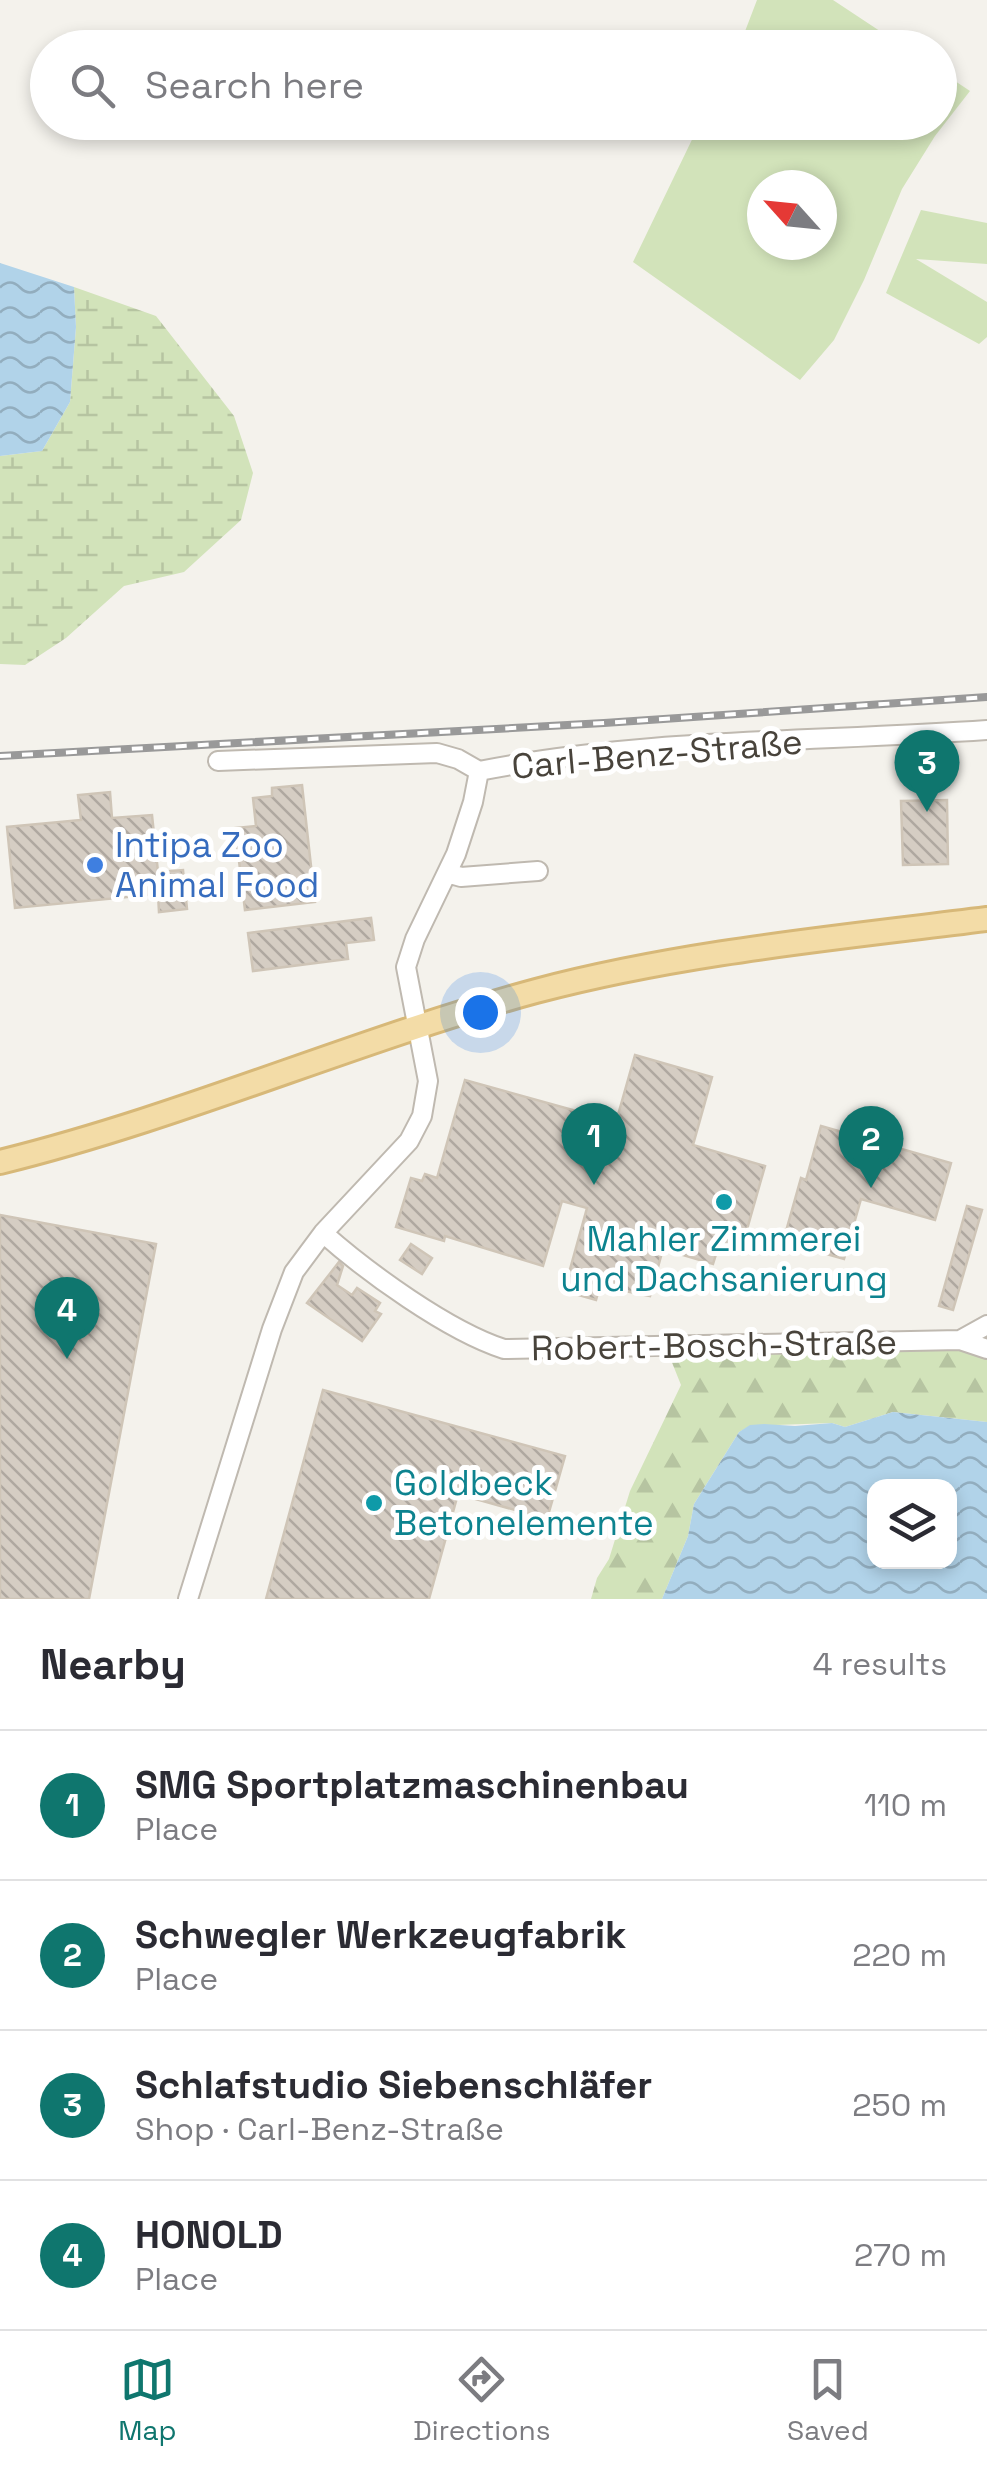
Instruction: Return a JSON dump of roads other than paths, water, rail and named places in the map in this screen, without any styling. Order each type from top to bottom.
[{"type":"main road","points":[[0,1162],[218,1098],[416,1028],[538,991],[706,955],[987,919]]},
{"type":"street","name":"Carl-Benz-Straße","points":[[188,1599],[283,1296],[294,1272],[323,1233],[408,1141],[422,1116],[428,1081],[406,967],[414,939],[447,872],[474,802],[479,772],[669,748],[987,730]]},
{"type":"street","points":[[218,760],[438,753],[479,772]]},
{"type":"street","points":[[447,872],[461,877],[538,871]]},
{"type":"street","name":"Robert-Bosch-Straße","points":[[323,1233],[456,1328],[504,1350],[960,1340],[987,1350]]},
{"type":"street","name":"Robert-Bosch-Straße","points":[[960,1340],[987,1324]]},
{"type":"water","points":[[0,263],[74,287],[76,327],[70,402],[42,451],[0,456]]},
{"type":"water","points":[[893,1412],[987,1422],[987,1599],[662,1599],[688,1536],[694,1504],[739,1432],[750,1425],[832,1423],[845,1427]]},
{"type":"railway","points":[[0,756],[604,723],[987,697]]},
{"type":"place","name":"Schlafstudio Siebenschläfer","points":[[927,812]]},
{"type":"place","name":"Intipa Zoo Animal Food","points":[[95,865]]},
{"type":"place","name":"SMG Sportplatzmaschinenbau","points":[[594,1185]]},
{"type":"place","name":"Schwegler Werkzeugfabrik","points":[[871,1188]]},
{"type":"place","name":"Mahler Zimmerei und Dachsanierung","points":[[724,1202]]},
{"type":"place","name":"HONOLD","points":[[67,1359]]},
{"type":"place","name":"Goldbeck Betonelemente","points":[[374,1503]]}]
